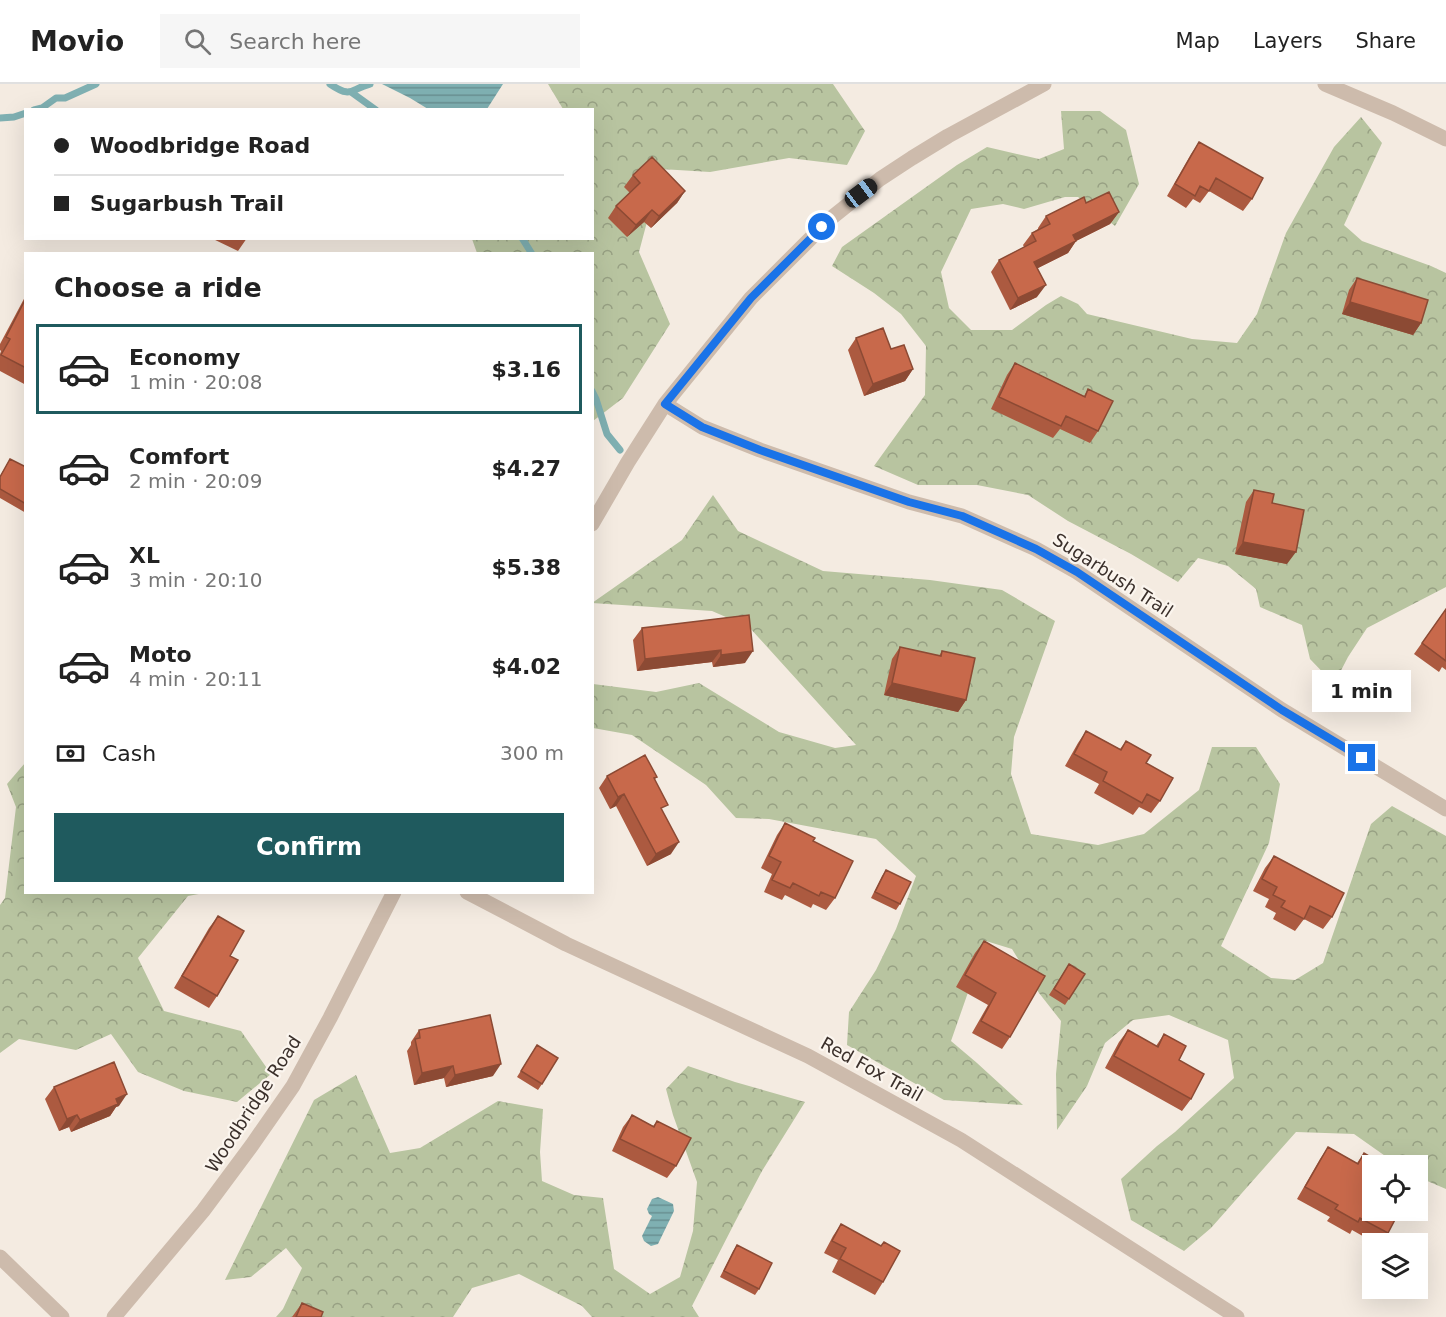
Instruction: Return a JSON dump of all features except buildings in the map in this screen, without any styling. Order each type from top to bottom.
[{"type":"street","points":[[594,521],[665,404],[751,298],[830,219],[880,178],[939,141],[1044,84]]},
{"type":"street","points":[[1325,84],[1384,108],[1446,139]]},
{"type":"street","name":"Sugarbush Trail","points":[[665,404],[702,427],[760,450],[909,502],[962,516],[1036,549],[1077,572],[1282,710],[1446,809]]},
{"type":"street","name":"Woodbridge Road","points":[[114,1317],[203,1211],[292,1086],[330,1018],[393,894]]},
{"type":"street","name":"Red Fox Trail","points":[[471,894],[566,944],[818,1061],[961,1140],[1237,1317]]},
{"type":"street","points":[[0,1257],[62,1317]]},
{"type":"green space","points":[[548,84],[833,84],[865,131],[847,165],[789,158],[710,172],[661,169],[639,252],[670,324],[623,398],[594,420],[594,252],[477,252],[472,240],[594,240],[594,108],[562,108]]},
{"type":"green space","points":[[1061,111],[1100,111],[1126,130],[1139,184],[1115,226],[1078,197],[1065,197],[1024,209],[1003,204],[971,209],[941,272],[949,308],[971,330],[1012,330],[1061,296],[1078,304],[1087,314],[1192,339],[1237,343],[1257,314],[1286,233],[1334,147],[1361,117],[1382,143],[1344,225],[1362,241],[1446,273],[1446,587],[1367,628],[1334,684],[1310,659],[1302,625],[1260,607],[1256,589],[1228,566],[1198,558],[1178,582],[1068,521],[1028,495],[977,485],[918,485],[874,466],[925,395],[926,346],[901,314],[874,293],[832,266],[842,247],[957,165],[987,147],[1039,159],[1064,149]]},
{"type":"green space","points":[[713,495],[738,531],[823,571],[930,580],[1002,590],[1055,621],[1014,737],[1011,774],[1031,834],[1098,845],[1144,834],[1199,790],[1212,747],[1256,747],[1280,784],[1269,843],[1221,946],[1271,978],[1295,980],[1323,963],[1371,824],[1392,806],[1446,836],[1446,1189],[1428,1181],[1428,1155],[1384,1155],[1354,1134],[1296,1132],[1211,1228],[1184,1251],[1131,1220],[1121,1179],[1234,1078],[1228,1040],[1169,1015],[1133,1020],[1105,1043],[1087,1086],[1057,1130],[1056,1074],[1061,1021],[1039,993],[1012,949],[986,941],[951,1041],[1023,1105],[944,1100],[847,1045],[849,1012],[876,970],[896,929],[916,876],[876,839],[769,819],[736,818],[706,785],[632,735],[594,728],[594,684],[656,692],[699,683],[779,732],[835,748],[856,745],[749,627],[712,611],[594,602],[682,540]]},
{"type":"green space","points":[[24,764],[24,894],[199,894],[188,896],[138,958],[164,1011],[241,1031],[271,1074],[237,1102],[184,1091],[138,1072],[111,1034],[76,1050],[19,1039],[0,1053],[0,905],[5,898],[16,807],[7,784]]},
{"type":"green space","points":[[688,1066],[805,1102],[762,1171],[692,1306],[699,1317],[592,1317],[582,1306],[519,1274],[472,1288],[453,1317],[276,1317],[283,1309],[302,1268],[286,1248],[251,1277],[225,1280],[314,1100],[356,1075],[390,1153],[420,1148],[498,1101],[543,1109],[540,1152],[542,1181],[574,1195],[603,1198],[614,1269],[650,1294],[680,1277],[693,1231],[697,1182],[666,1089]]},
{"type":"water","points":[[382,84],[503,84],[488,108],[426,108]]},
{"type":"water","points":[[658,1197],[673,1204],[674,1211],[658,1244],[651,1246],[644,1241],[642,1236],[652,1216],[647,1209],[652,1199]]},
{"type":"waterway","points":[[42,108],[56,98],[65,98],[96,84]]},
{"type":"waterway","points":[[330,84],[347,92],[370,84]]},
{"type":"waterway","points":[[351,92],[373,108]]},
{"type":"waterway","points":[[0,118],[24,114]]},
{"type":"waterway","points":[[523,240],[531,252]]},
{"type":"waterway","points":[[594,395],[607,434],[620,450]]},
{"type":"route","points":[[822,227],[751,298],[665,404],[702,427],[760,450],[909,502],[962,516],[1036,549],[1077,572],[1282,710],[1362,758]]}]
